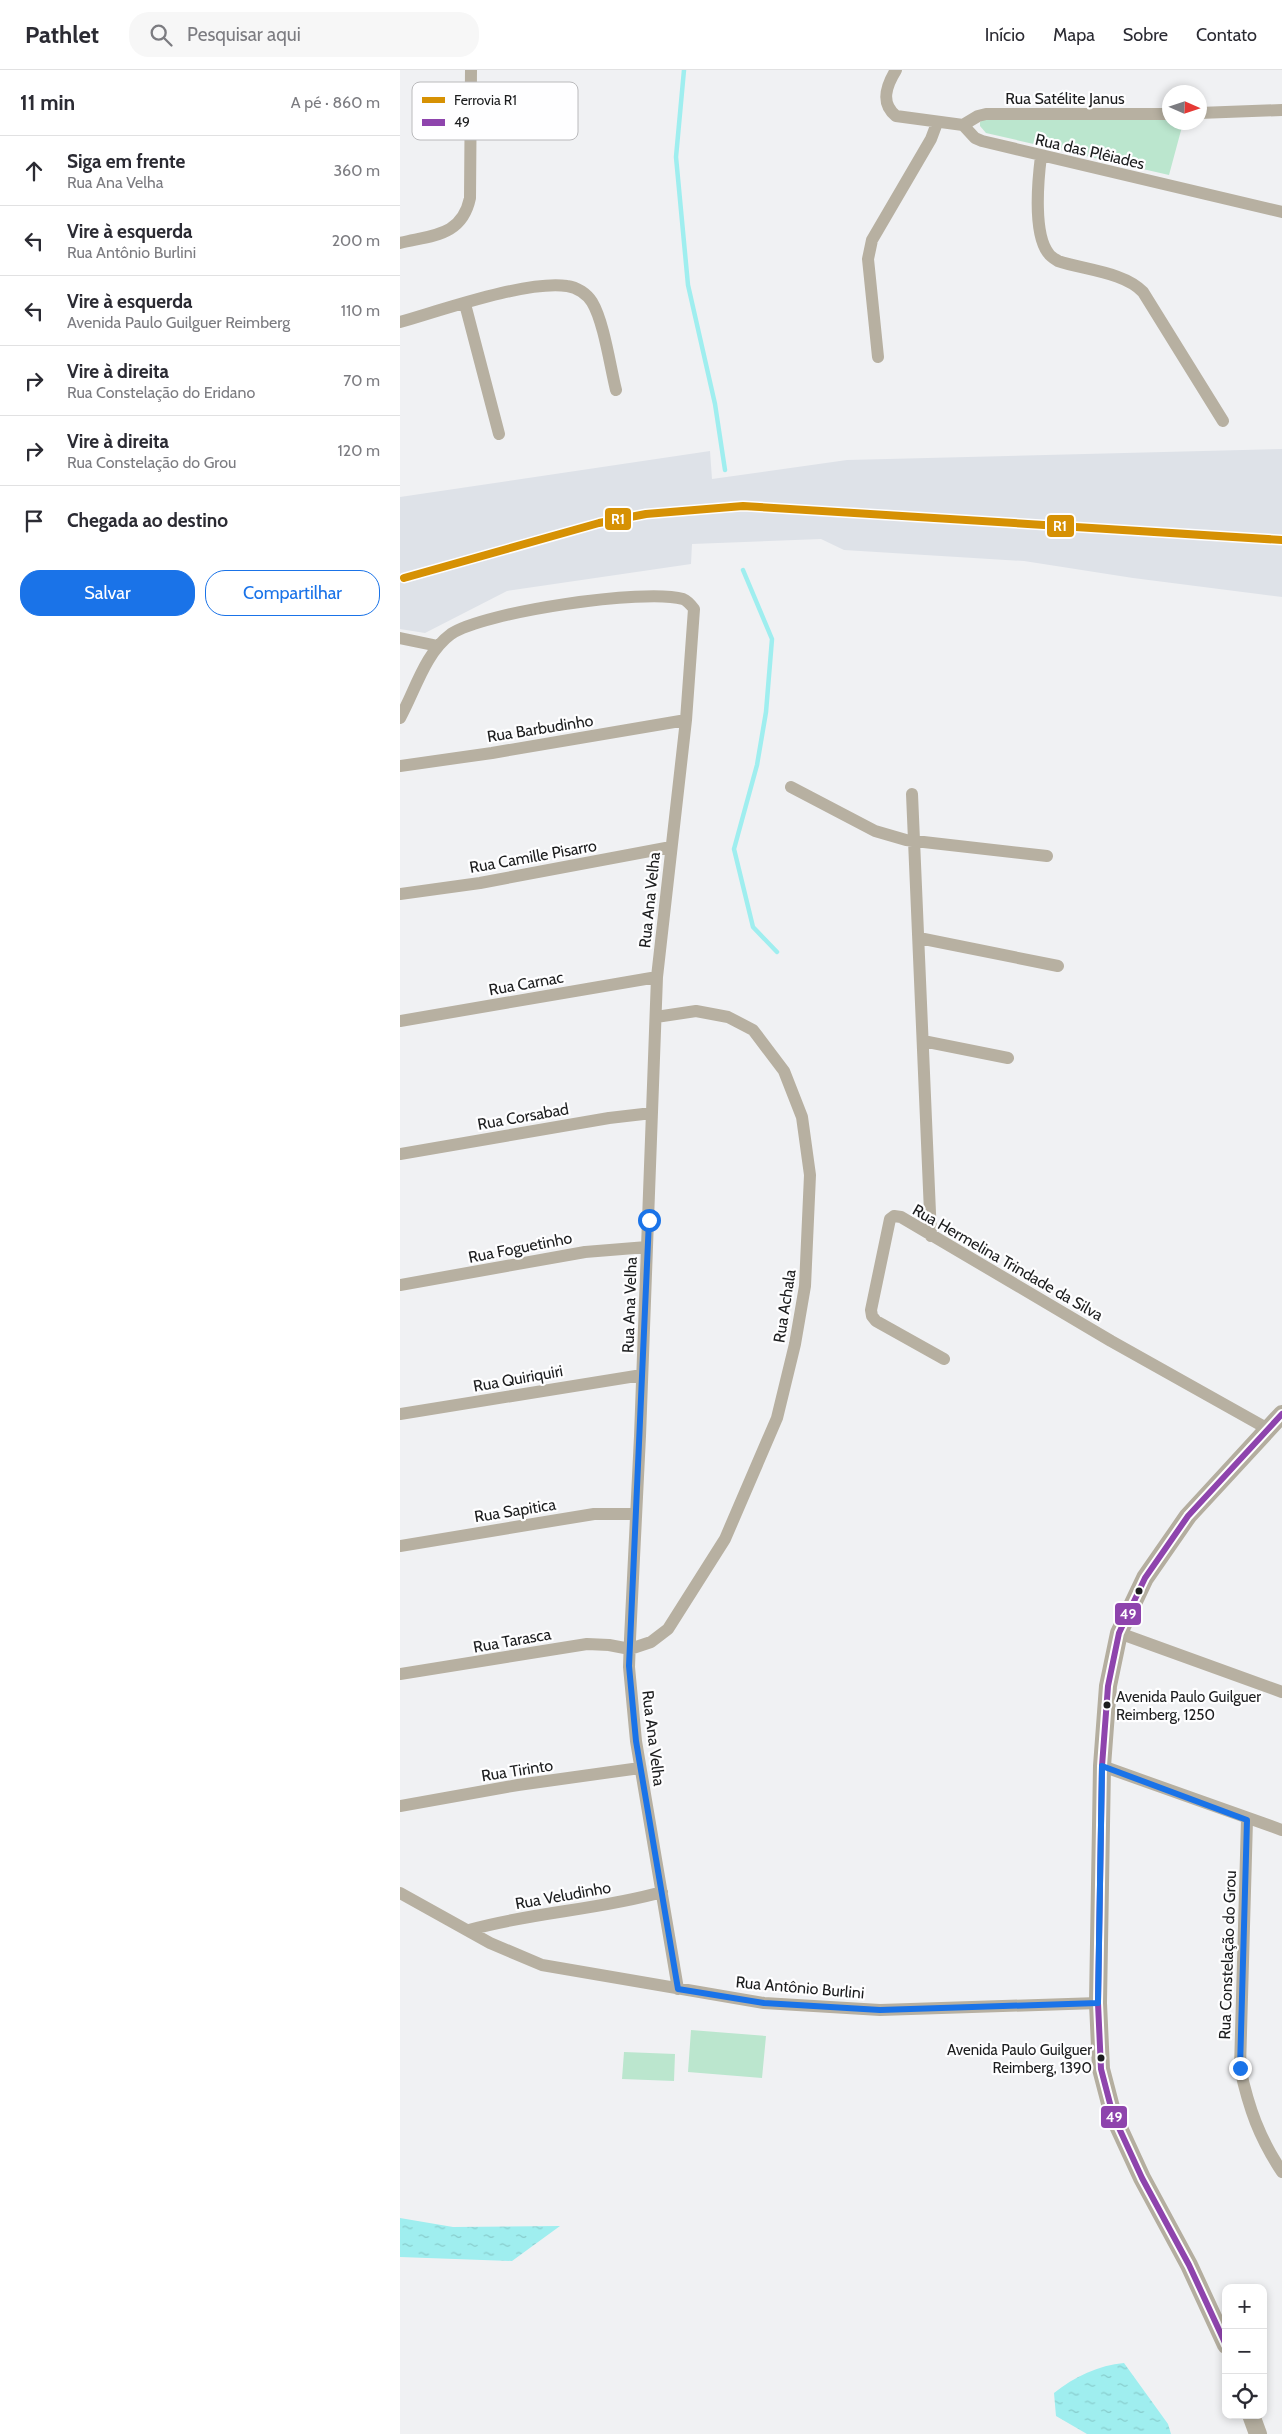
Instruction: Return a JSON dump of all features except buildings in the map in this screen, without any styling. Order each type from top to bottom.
[{"type":"main road","points":[[1222,2336],[1189,2265],[1142,2178],[1113,2115],[1101,2069],[1098,2003],[1102,1766],[1108,1686],[1119,1633],[1145,1578],[1188,1516],[1282,1414]]},
{"type":"main road","points":[[1252,2419],[1258,2434]]},
{"type":"street","points":[[896,70],[888,83],[886,93],[889,110],[896,116],[963,125]]},
{"type":"street","points":[[1207,113],[1282,110]]},
{"type":"street","name":"Rua Satélite Janus","points":[[963,125],[978,116],[986,114],[1162,114]]},
{"type":"street","points":[[878,358],[868,259],[872,240],[931,139],[937,123]]},
{"type":"street","name":"Rua das Plêiades","points":[[963,125],[974,138],[982,141],[1282,212]]},
{"type":"street","points":[[400,243],[446,231],[461,223],[467,211],[470,198],[470,140]]},
{"type":"street","points":[[1041,156],[1038,210],[1041,235],[1049,255],[1058,261],[1125,279],[1136,284],[1143,292],[1223,421]]},
{"type":"street","points":[[400,322],[510,292],[549,286],[568,286],[585,293],[592,302],[598,318],[616,390]]},
{"type":"street","points":[[465,304],[499,434]]},
{"type":"street","name":"Rua Ana Velha","points":[[438,646],[462,627],[502,616],[563,605],[621,598],[675,598],[685,600],[694,609],[695,621],[686,720],[657,977],[630,1649],[640,1768],[678,1989]]},
{"type":"street","points":[[400,638],[438,646],[406,696],[400,718]]},
{"type":"street","name":"Rua Barbudinho","points":[[400,766],[492,753],[686,720]]},
{"type":"street","points":[[791,787],[875,831],[914,841],[1047,856]]},
{"type":"street","points":[[912,794],[931,1236]]},
{"type":"street","name":"Rua Camille Pisarro","points":[[400,894],[480,883],[671,847]]},
{"type":"street","points":[[919,938],[1058,966]]},
{"type":"street","name":"Rua Carnac","points":[[400,1021],[657,977]]},
{"type":"street","name":"Rua Achala","points":[[630,1649],[651,1642],[668,1629],[725,1539],[777,1418],[795,1344],[805,1286],[811,1200],[810,1175],[802,1117],[784,1071],[753,1030],[728,1017],[696,1012],[656,1017]]},
{"type":"street","points":[[923,1041],[1008,1058]]},
{"type":"street","name":"Rua Corsabad","points":[[400,1154],[609,1118],[652,1113]]},
{"type":"street","name":"Rua Hermelina Trindade da Silva","points":[[944,1359],[876,1321],[872,1316],[871,1310],[890,1219],[894,1216],[901,1217],[1268,1429]]},
{"type":"street","name":"Rua Foguetinho","points":[[400,1285],[585,1252],[647,1247]]},
{"type":"street","name":"Rua Quiriquiri","points":[[400,1414],[642,1375]]},
{"type":"street","name":"Rua Sapitica","points":[[400,1546],[579,1516],[610,1513],[635,1514]]},
{"type":"street","points":[[1119,1633],[1282,1692]]},
{"type":"street","name":"Rua Tarasca","points":[[400,1674],[587,1644],[609,1645],[630,1649]]},
{"type":"street","points":[[1102,1766],[1247,1820],[1282,1830]]},
{"type":"street","name":"Rua Tirinto","points":[[400,1806],[527,1783],[640,1768]]},
{"type":"street","name":"Rua Constelação do Grou","points":[[1247,1820],[1240,2068],[1247,2100],[1264,2144],[1282,2172]]},
{"type":"street","name":"Rua Veludinho","points":[[469,1930],[662,1892]]},
{"type":"street","name":"Rua Antônio Burlini","points":[[400,1893],[490,1943],[542,1965],[764,2003],[880,2010],[1098,2003]]},
{"type":"shaded area","points":[[1282,449],[1282,597],[1133,578],[1024,561],[844,550],[821,539],[692,544],[691,564],[507,591],[425,633],[400,629],[400,497],[710,451],[712,479],[847,460]]},
{"type":"green space","points":[[987,117],[1162,117],[1162,130],[1181,130],[1169,175],[986,133],[980,126],[980,122]]},
{"type":"green space","points":[[691,2030],[766,2036],[762,2078],[688,2072]]},
{"type":"green space","points":[[624,2052],[675,2054],[674,2081],[622,2079]]},
{"type":"water","points":[[400,2218],[453,2227],[560,2226],[512,2261],[400,2257]]},
{"type":"water","points":[[1124,2363],[1168,2424],[1171,2434],[1087,2434],[1056,2416],[1054,2393],[1087,2373],[1105,2366]]},
{"type":"waterway","points":[[684,70],[676,157],[688,285],[715,404],[725,470]]},
{"type":"waterway","points":[[743,570],[772,639],[766,712],[757,765],[734,849],[753,927],[777,952]]},
{"type":"rail line","name":"R1","points":[[404,578],[599,523],[646,514],[743,506],[1282,540]]},
{"type":"transit line","name":"49","points":[[1222,2336],[1189,2265],[1142,2178],[1113,2115],[1101,2069],[1098,2003],[1102,1766],[1108,1686],[1119,1633],[1145,1578],[1188,1516],[1282,1414]]},
{"type":"place","name":"Avenida Paulo Guilguer Reimberg, 1250","points":[[1107,1705]]},
{"type":"place","name":"Avenida Paulo Guilguer Reimberg, 1390","points":[[1101,2058]]},
{"type":"route","points":[[649,1220],[640,1436],[633,1542],[629,1666],[640,1768],[650,1815],[678,1989],[764,2003],[880,2010],[1098,2003],[1099,1818],[1102,1766],[1142,1779],[1247,1820],[1240,2068]]}]
